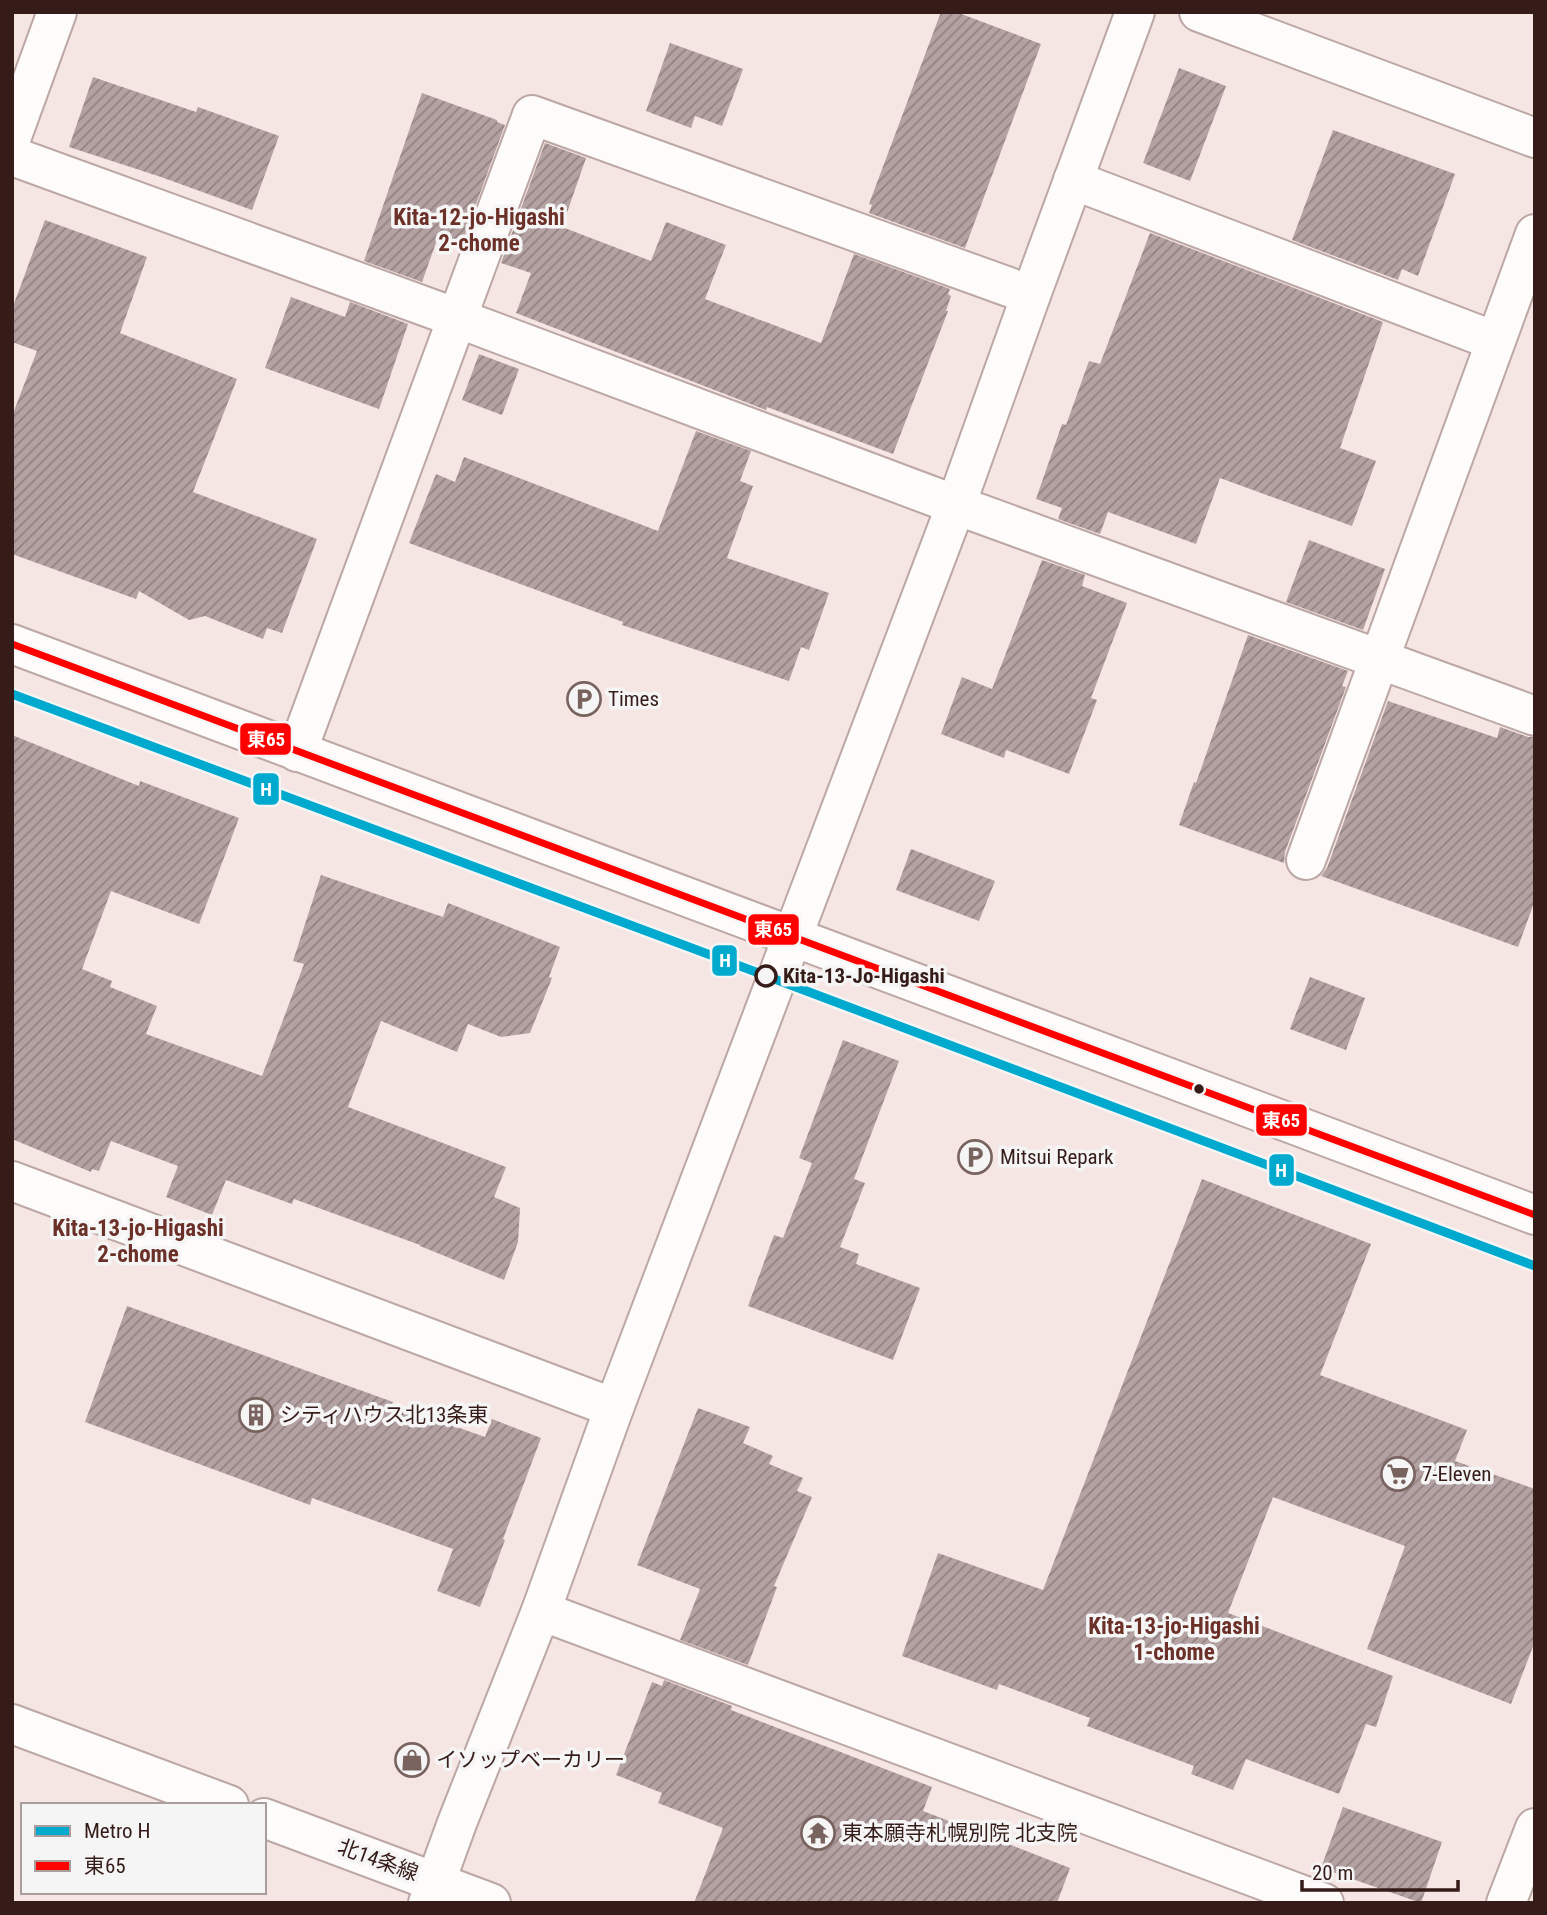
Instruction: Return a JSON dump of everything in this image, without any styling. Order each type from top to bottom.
[{"type":"street","points":[[12,136],[57,12]]},
{"type":"street","points":[[432,1892],[541,1611],[614,1408],[956,505],[1135,12]]},
{"type":"street","points":[[1199,12],[1535,138]]},
{"type":"street","points":[[298,752],[532,115],[1031,295]]},
{"type":"street","points":[[12,156],[1535,716]]},
{"type":"street","points":[[1073,180],[1495,341]]},
{"type":"street","points":[[1306,860],[1535,234]]},
{"type":"street","points":[[12,644],[1535,1216]]},
{"type":"street","points":[[12,1181],[614,1408]]},
{"type":"street","points":[[541,1611],[1324,1903]]},
{"type":"street","points":[[12,1724],[224,1803]]},
{"type":"street","name":"北14条線","points":[[266,1819],[432,1892],[491,1903]]},
{"type":"street","points":[[1506,1903],[1535,1828]]},
{"type":"building","points":[[941,12],[956,12],[1041,44],[965,248],[869,213],[872,205],[869,204]]},
{"type":"building","points":[[670,43],[743,69],[722,126],[695,116],[691,128],[646,111]]},
{"type":"building","points":[[1179,68],[1226,86],[1190,181],[1143,163]]},
{"type":"building","points":[[93,77],[196,112],[198,107],[279,136],[252,210],[69,147]]},
{"type":"building","points":[[422,93],[505,125],[460,248],[437,240],[422,282],[364,261]]},
{"type":"building","points":[[1333,130],[1455,174],[1418,276],[1402,269],[1398,280],[1292,240]]},
{"type":"building","points":[[545,143],[586,158],[562,227],[651,261],[666,222],[726,245],[705,299],[821,343],[854,254],[950,289],[948,311],[893,454],[767,407],[766,410],[516,313],[531,273],[501,263]]},
{"type":"building","points":[[45,220],[147,257],[120,333],[237,379],[193,492],[317,539],[282,633],[267,628],[263,639],[205,616],[189,620],[139,591],[136,599],[12,554],[12,416],[37,351],[12,342],[12,309]]},
{"type":"building","points":[[1150,233],[1383,322],[1340,448],[1376,461],[1352,526],[1220,478],[1196,544],[1108,512],[1100,534],[1058,519],[1062,508],[1036,499],[1062,424],[1066,425],[1089,361],[1100,364]]},
{"type":"building","points":[[291,297],[345,317],[350,302],[408,324],[379,409],[265,368]]},
{"type":"building","points":[[479,354],[519,369],[502,415],[462,400]]},
{"type":"building","points":[[696,431],[751,451],[740,481],[753,486],[727,558],[829,593],[809,650],[801,647],[789,681],[622,625],[623,622],[409,543],[436,474],[455,482],[464,457],[658,531]]},
{"type":"building","points":[[1309,540],[1385,569],[1363,630],[1286,602]]},
{"type":"building","points":[[1042,560],[1085,575],[1082,586],[1127,603],[1091,698],[1097,700],[1069,774],[1006,750],[1004,758],[941,734],[962,677],[992,689]]},
{"type":"building","points":[[1248,635],[1348,671],[1342,686],[1346,687],[1285,852],[1284,863],[1179,825]]},
{"type":"building","points":[[1388,701],[1497,738],[1500,727],[1535,737],[1535,900],[1518,947],[1321,876],[1327,868]]},
{"type":"building","points":[[12,735],[139,786],[140,781],[239,818],[199,924],[111,891],[82,969],[112,981],[110,987],[157,1006],[146,1034],[262,1076],[304,964],[293,961],[321,875],[443,917],[448,903],[560,947],[549,977],[552,978],[530,1033],[501,1037],[468,1024],[457,1052],[381,1021],[348,1107],[506,1167],[494,1197],[520,1208],[518,1242],[504,1280],[420,1245],[294,1199],[292,1204],[226,1180],[212,1215],[166,1197],[178,1166],[111,1141],[99,1171],[92,1169],[91,1172],[12,1139]]},
{"type":"building","points":[[911,849],[995,881],[979,921],[896,890]]},
{"type":"building","points":[[1310,977],[1365,998],[1346,1050],[1290,1029]]},
{"type":"building","points":[[843,1040],[899,1061],[854,1179],[865,1183],[840,1247],[859,1254],[856,1264],[920,1288],[893,1360],[748,1306],[774,1235],[783,1238],[812,1163],[799,1158]]},
{"type":"building","points":[[1202,1179],[1371,1244],[1320,1375],[1467,1430],[1455,1461],[1535,1489],[1535,1641],[1511,1704],[1367,1649],[1405,1546],[1273,1497],[1228,1613],[1393,1676],[1376,1727],[1366,1724],[1339,1794],[1246,1759],[1233,1790],[1191,1774],[1194,1766],[1087,1726],[1090,1718],[999,1684],[997,1690],[902,1656],[938,1553],[1043,1590]]},
{"type":"building","name":"シティハウス北13条東","points":[[127,1306],[485,1437],[492,1419],[541,1438],[480,1607],[437,1591],[453,1549],[312,1498],[310,1505],[85,1422]]},
{"type":"building","points":[[698,1408],[750,1427],[743,1443],[773,1456],[769,1464],[803,1478],[797,1491],[812,1497],[774,1586],[777,1587],[748,1665],[680,1640],[700,1589],[637,1565]]},
{"type":"building","points":[[664,1680],[732,1706],[731,1710],[932,1787],[923,1811],[1070,1868],[1057,1903],[694,1903],[723,1828],[658,1803],[662,1793],[616,1775],[652,1682],[662,1686]]},
{"type":"building","points":[[1343,1807],[1442,1842],[1421,1903],[1321,1868]]},
{"type":"metro line","name":"H","points":[[12,694],[1535,1266]]},
{"type":"transit line","name":"東65","points":[[12,644],[1535,1215]]},
{"type":"place","name":"Times","points":[[584,699]]},
{"type":"place","name":"Kita-13-Jo-Higashi","points":[[766,976]]},
{"type":"place","name":"Mitsui Repark","points":[[975,1157]]},
{"type":"place","name":"シティハウス北13条東","points":[[256,1415]]},
{"type":"place","name":"7-Eleven","points":[[1398,1474]]},
{"type":"place","name":"イソップベーカリー","points":[[412,1760]]},
{"type":"place","name":"東本願寺札幌別院 北支院","points":[[818,1833]]},
{"type":"district","name":"Kita-12-jo-Higashi 2-chome","points":[[479,230]]},
{"type":"district","name":"Kita-13-jo-Higashi 2-chome","points":[[138,1241]]},
{"type":"district","name":"Kita-13-jo-Higashi 1-chome","points":[[1174,1639]]}]
